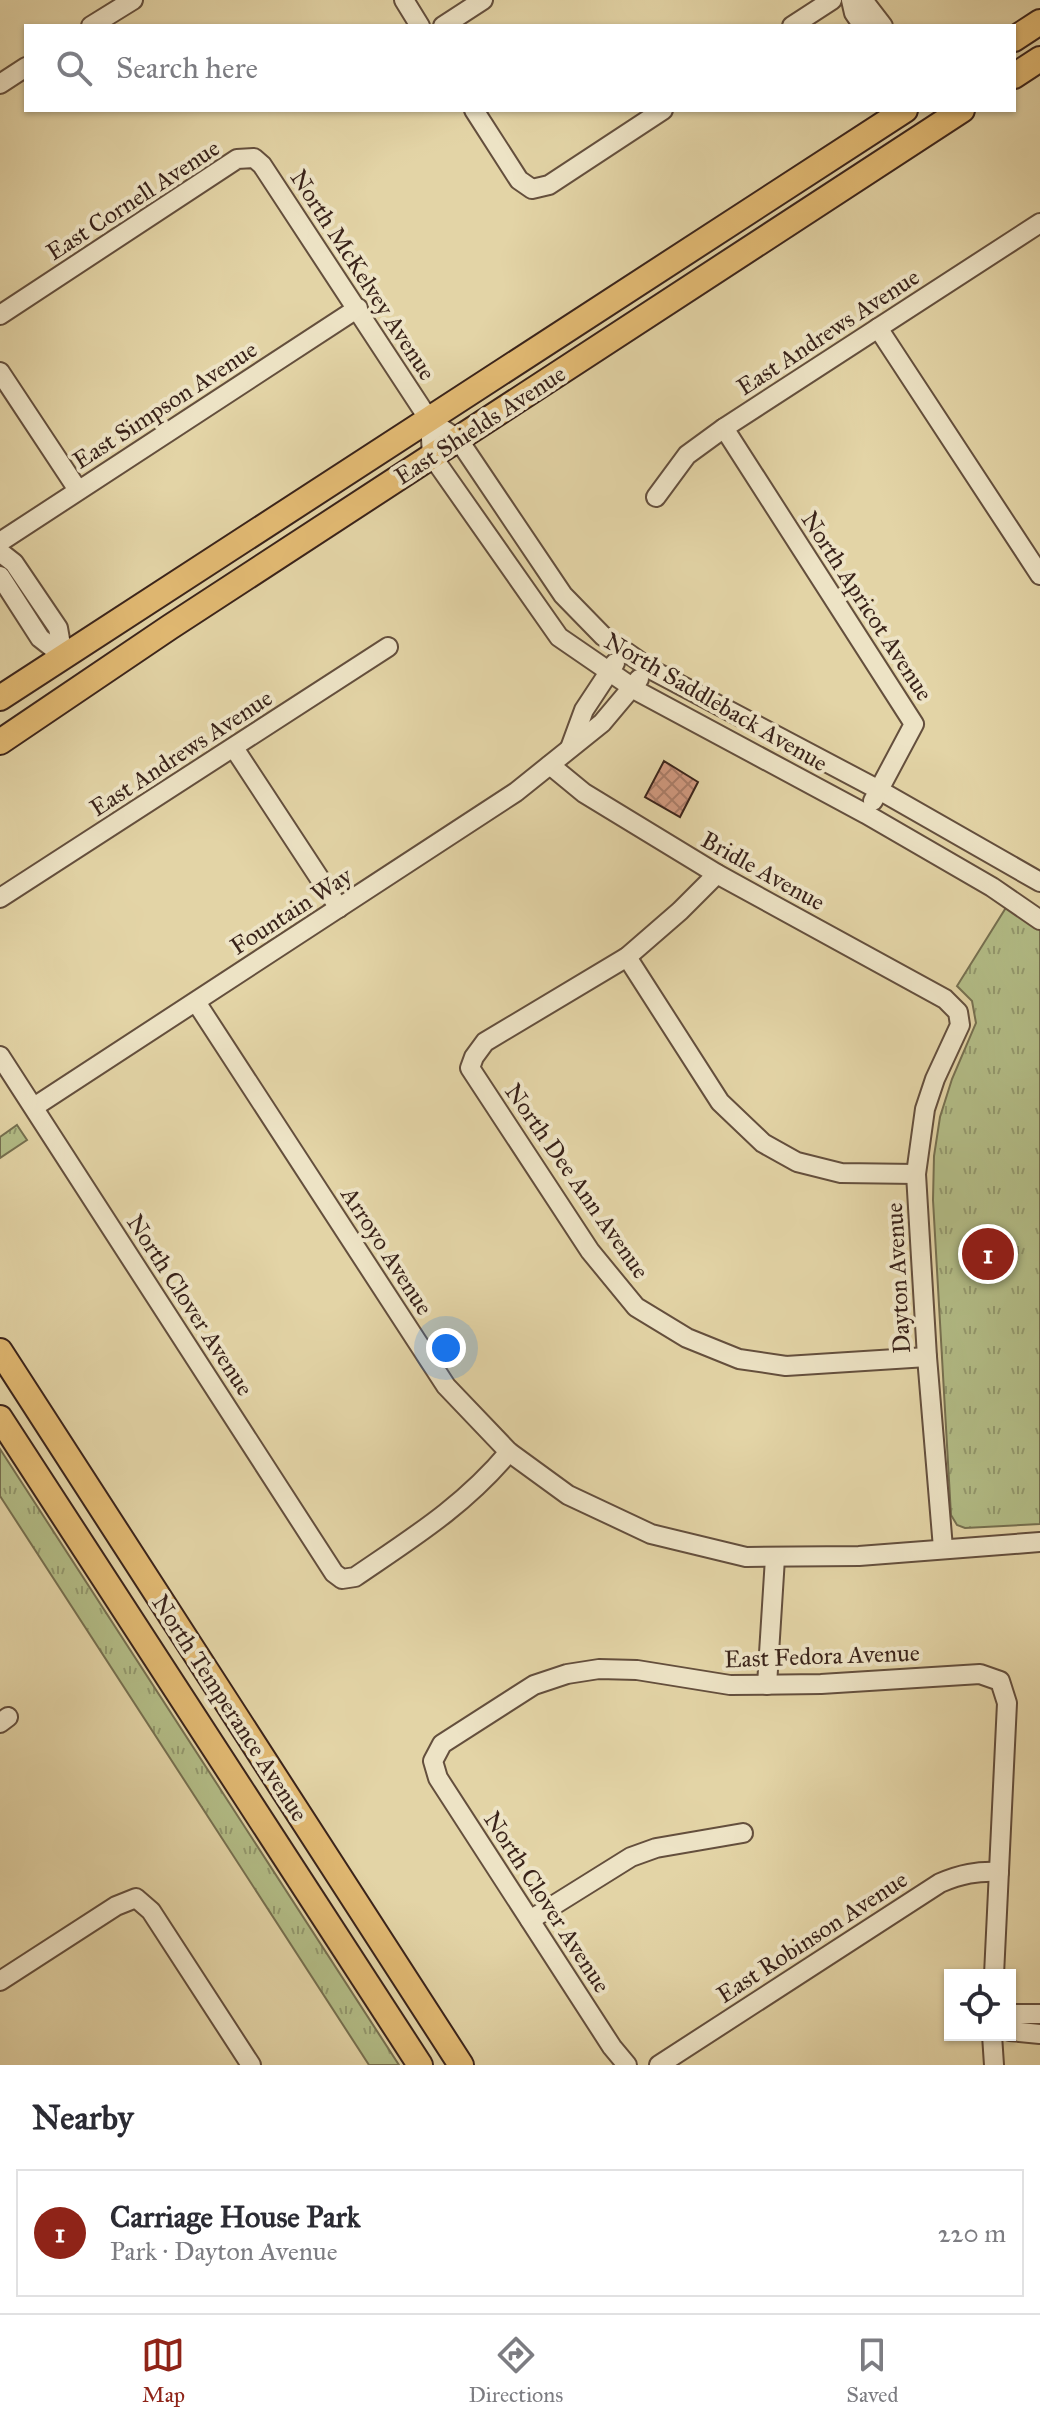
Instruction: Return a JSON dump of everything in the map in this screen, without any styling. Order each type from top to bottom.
[{"type":"main road","points":[[1016,38],[1040,22]]},
{"type":"main road","points":[[1016,75],[1040,59]]},
{"type":"main road","points":[[762,242],[804,196],[898,136],[916,122],[921,112]]},
{"type":"main road","name":"East Shields Avenue","points":[[0,742],[959,112]]},
{"type":"main road","name":"East Shields Avenue","points":[[0,698],[899,113]]},
{"type":"main road","name":"North Temperance Avenue","points":[[0,1351],[461,2065]]},
{"type":"main road","name":"North Temperance Avenue","points":[[0,1418],[420,2065]]},
{"type":"street","points":[[94,24],[133,0]]},
{"type":"street","points":[[404,0],[419,24]]},
{"type":"street","points":[[446,24],[483,0]]},
{"type":"street","points":[[795,24],[832,0]]},
{"type":"street","points":[[851,0],[854,13],[862,24]]},
{"type":"street","points":[[863,0],[881,24]]},
{"type":"street","points":[[0,84],[24,68]]},
{"type":"street","points":[[475,112],[519,180],[532,189],[549,185],[660,112]]},
{"type":"street","name":"North McKelvey Avenue","points":[[254,158],[262,165],[358,308],[430,421]]},
{"type":"street","name":"East Cornell Avenue","points":[[0,315],[237,159],[254,158]]},
{"type":"street","name":"East Andrews Avenue","points":[[656,497],[687,455],[724,428],[1040,223]]},
{"type":"street","name":"East Simpson Avenue","points":[[0,542],[358,308]]},
{"type":"street","points":[[878,328],[1040,575]]},
{"type":"street","points":[[0,372],[78,490]]},
{"type":"street","points":[[430,421],[432,456]]},
{"type":"street","name":"North Saddleback Avenue","points":[[430,421],[458,439],[563,595],[603,636],[647,666],[879,790],[1040,882]]},
{"type":"street","name":"North Apricot Avenue","points":[[724,428],[914,724],[866,814]]},
{"type":"street","name":"North Saddleback Avenue","points":[[432,456],[559,637],[633,688],[866,814],[992,887],[1040,920]]},
{"type":"street","points":[[0,552],[14,563],[58,628],[63,656]]},
{"type":"street","points":[[0,576],[40,638],[63,656]]},
{"type":"street","name":"East Andrews Avenue","points":[[0,898],[388,647]]},
{"type":"street","name":"Fountain Way","points":[[570,748],[584,710],[624,651]]},
{"type":"street","name":"Fountain Way","points":[[34,1107],[516,792],[602,723],[633,688],[647,666]]},
{"type":"street","points":[[234,748],[339,908]]},
{"type":"street","name":"Bridle Avenue","points":[[550,765],[584,793],[717,874],[945,999],[958,1012]]},
{"type":"street","points":[[717,874],[627,957],[720,1102],[763,1143],[797,1162],[841,1173],[916,1174]]},
{"type":"street","name":"North Dee Ann Avenue","points":[[627,957],[485,1042],[470,1068],[590,1251],[636,1307],[687,1338],[739,1359],[786,1366],[927,1357]]},
{"type":"street","name":"Arroyo Avenue","points":[[196,1002],[446,1386],[509,1452],[568,1495],[651,1534],[746,1557],[859,1556],[1040,1542]]},
{"type":"street","name":"Dayton Avenue","points":[[943,1548],[916,1174],[925,1109],[960,1025],[958,1012]]},
{"type":"street","name":"North Clover Avenue","points":[[0,1056],[334,1573],[342,1579],[355,1577],[461,1503],[486,1480],[509,1452]]},
{"type":"street","points":[[767,1685],[775,1558]]},
{"type":"street","name":"East Fedora Avenue","points":[[433,1761],[442,1744],[534,1685],[567,1674],[599,1669],[637,1670],[730,1685],[767,1685],[980,1674],[1000,1681],[1007,1703],[999,1872]]},
{"type":"street","name":"North Clover Avenue","points":[[433,1761],[438,1778],[612,2047],[627,2065]]},
{"type":"street","points":[[530,1920],[631,1857],[656,1848],[743,1833]]},
{"type":"street","points":[[994,1969],[999,1872]]},
{"type":"street","name":"East Robinson Avenue","points":[[659,2065],[940,1883],[960,1874],[999,1872]]},
{"type":"street","points":[[0,1981],[116,1906],[136,1898],[151,1911],[247,2064]]},
{"type":"street","points":[[1016,2014],[1040,2014]]},
{"type":"street","points":[[1016,2032],[1040,2034]]},
{"type":"street","points":[[992,2041],[994,2065]]},
{"type":"green space","points":[[1007,906],[1040,930],[1040,1524],[965,1528],[957,1525],[951,1515],[933,1200],[934,1156],[940,1117],[952,1079],[976,1023],[972,1001],[957,986]]},
{"type":"green space","points":[[17,1125],[27,1140],[0,1158],[0,1137]]},
{"type":"green space","points":[[0,1449],[399,2065],[369,2065],[0,1496]]},
{"type":"building","points":[[664,761],[698,782],[680,817],[645,797]]},
{"type":"place","name":"Carriage House Park","points":[[988,1254]]}]
